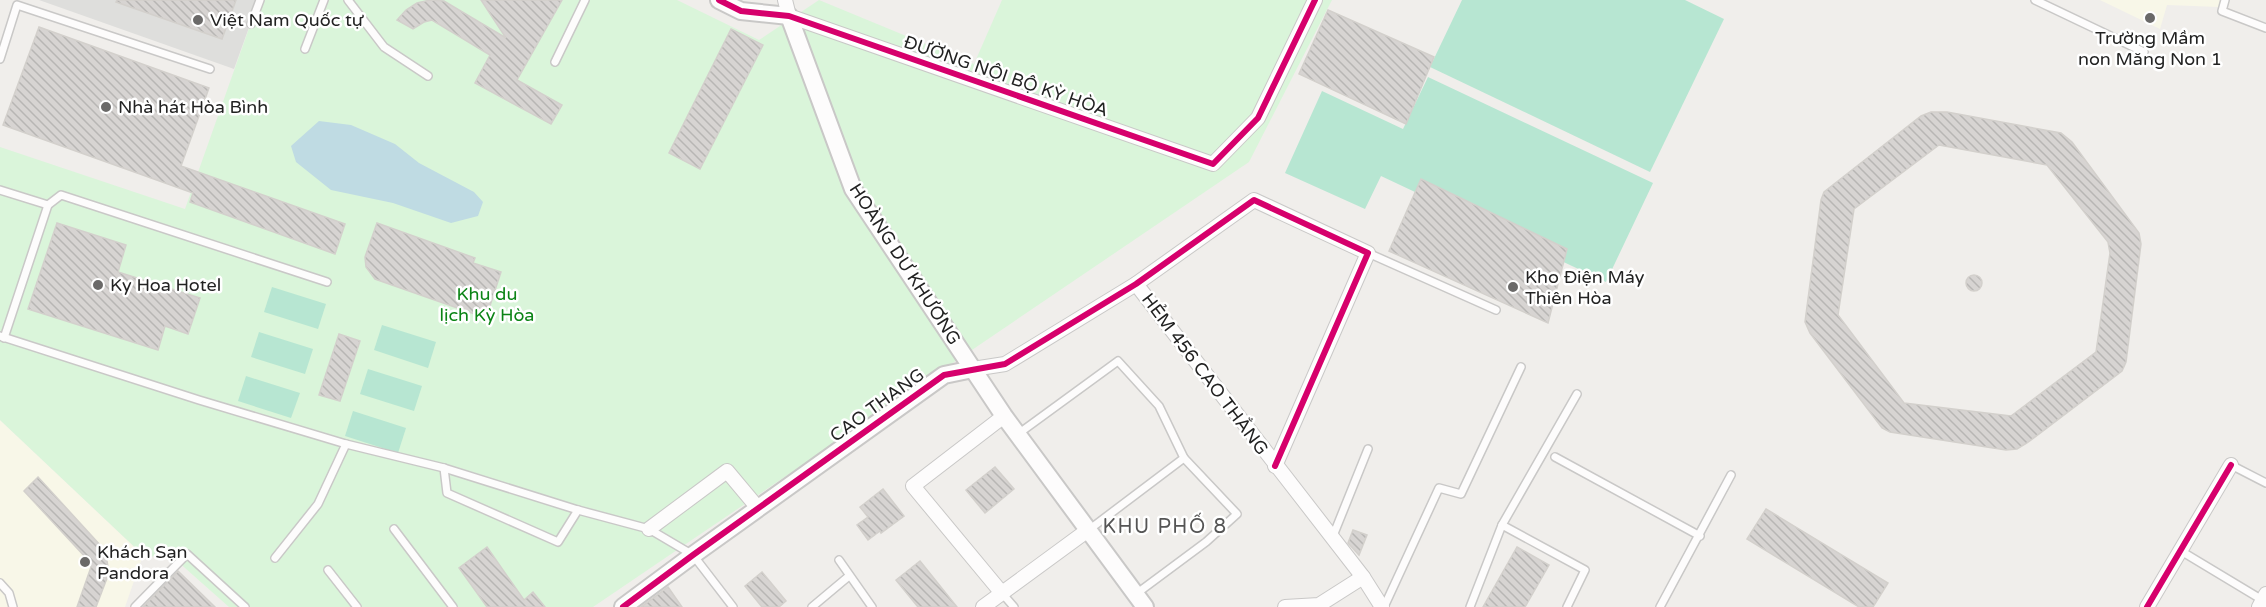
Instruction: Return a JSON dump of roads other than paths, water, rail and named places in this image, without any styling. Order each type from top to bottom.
[{"type":"street","points":[[719,0],[741,11],[787,8]]},
{"type":"street","points":[[768,0],[787,8]]},
{"type":"street","name":"ĐƯỜNG NỘI BỘ KỲ HÒA","points":[[787,8],[1213,164],[1258,118],[1315,0]]},
{"type":"street","name":"HOÀNG DƯ KHƯƠNG","points":[[787,8],[853,189],[1004,416],[1141,600]]},
{"type":"street","name":"CAO THANG","points":[[623,607],[944,375],[1005,364],[1136,284],[1254,200],[1368,253]]},
{"type":"street","points":[[1275,466],[1368,253]]},
{"type":"street","name":"HẺM 456 CAO THẮNG","points":[[1136,284],[1383,607]]},
{"type":"street","points":[[1001,592],[913,486],[1004,416]]},
{"type":"street","points":[[2147,607],[2231,465]]},
{"type":"street","points":[[649,529],[727,471],[758,508]]},
{"type":"street","points":[[983,607],[1088,530]]},
{"type":"street","points":[[1285,607],[1319,605],[1362,577]]},
{"type":"lane","points":[[251,24],[260,0]]},
{"type":"lane","points":[[305,49],[324,0]]},
{"type":"lane","points":[[348,0],[384,46],[428,76]]},
{"type":"lane","points":[[555,62],[585,0]]},
{"type":"lane","points":[[2035,0],[2144,52]]},
{"type":"lane","points":[[2225,0],[2222,10],[2266,28]]},
{"type":"lane","points":[[0,59],[17,5],[210,69]]},
{"type":"lane","points":[[0,190],[48,205]]},
{"type":"lane","points":[[327,282],[61,195],[48,205],[2,337],[106,372],[346,444],[444,468],[578,510],[649,529],[693,555],[734,607]]},
{"type":"lane","points":[[1368,253],[1497,310]]},
{"type":"lane","points":[[1018,434],[1118,361],[1159,406],[1184,458],[1237,514],[1141,600]]},
{"type":"lane","points":[[1383,607],[1439,488],[1461,494],[1521,368]]},
{"type":"lane","points":[[1470,607],[1502,525],[1577,394]]},
{"type":"lane","points":[[275,558],[318,504],[346,444]]},
{"type":"lane","points":[[1332,538],[1368,449]]},
{"type":"lane","points":[[1555,457],[1700,536]]},
{"type":"lane","points":[[1088,530],[1184,458]]},
{"type":"lane","points":[[2231,465],[2266,483]]},
{"type":"lane","points":[[444,468],[447,493],[558,542],[578,510]]},
{"type":"lane","points":[[1660,607],[1731,475]]},
{"type":"lane","points":[[1502,525],[1585,570],[1567,607]]},
{"type":"lane","points":[[394,529],[453,607]]},
{"type":"lane","points":[[2181,551],[2263,601]]},
{"type":"lane","points":[[135,607],[187,554],[245,607]]},
{"type":"lane","points":[[839,560],[872,607]]},
{"type":"lane","points":[[328,570],[357,607]]},
{"type":"lane","points":[[812,607],[849,576]]},
{"type":"lane","points":[[0,583],[9,593],[13,607]]},
{"type":"lane","points":[[1001,592],[1014,607]]},
{"type":"water","points":[[319,121],[351,125],[395,144],[419,163],[474,192],[483,202],[478,216],[451,223],[393,203],[331,190],[296,162],[291,146]]},
{"type":"place","name":"Trường Mầm non Măng Non 1","points":[[2150,18]]},
{"type":"place","name":"Việt Nam Quốc tự","points":[[198,20]]},
{"type":"place","name":"Nhà hát Hòa Bình","points":[[106,107]]},
{"type":"place","name":"Ky Hoa Hotel","points":[[98,285]]},
{"type":"place","name":"Kho Điện Máy Thiên Hòa","points":[[1513,287]]},
{"type":"place","name":"Khách Sạn Pandora","points":[[85,562]]},
{"type":"district","name":"KHU PHỐ 8","points":[[1165,526]]},
{"type":"park label","name":"Khu du lịch Kỳ Hòa","points":[[487,304]]}]
